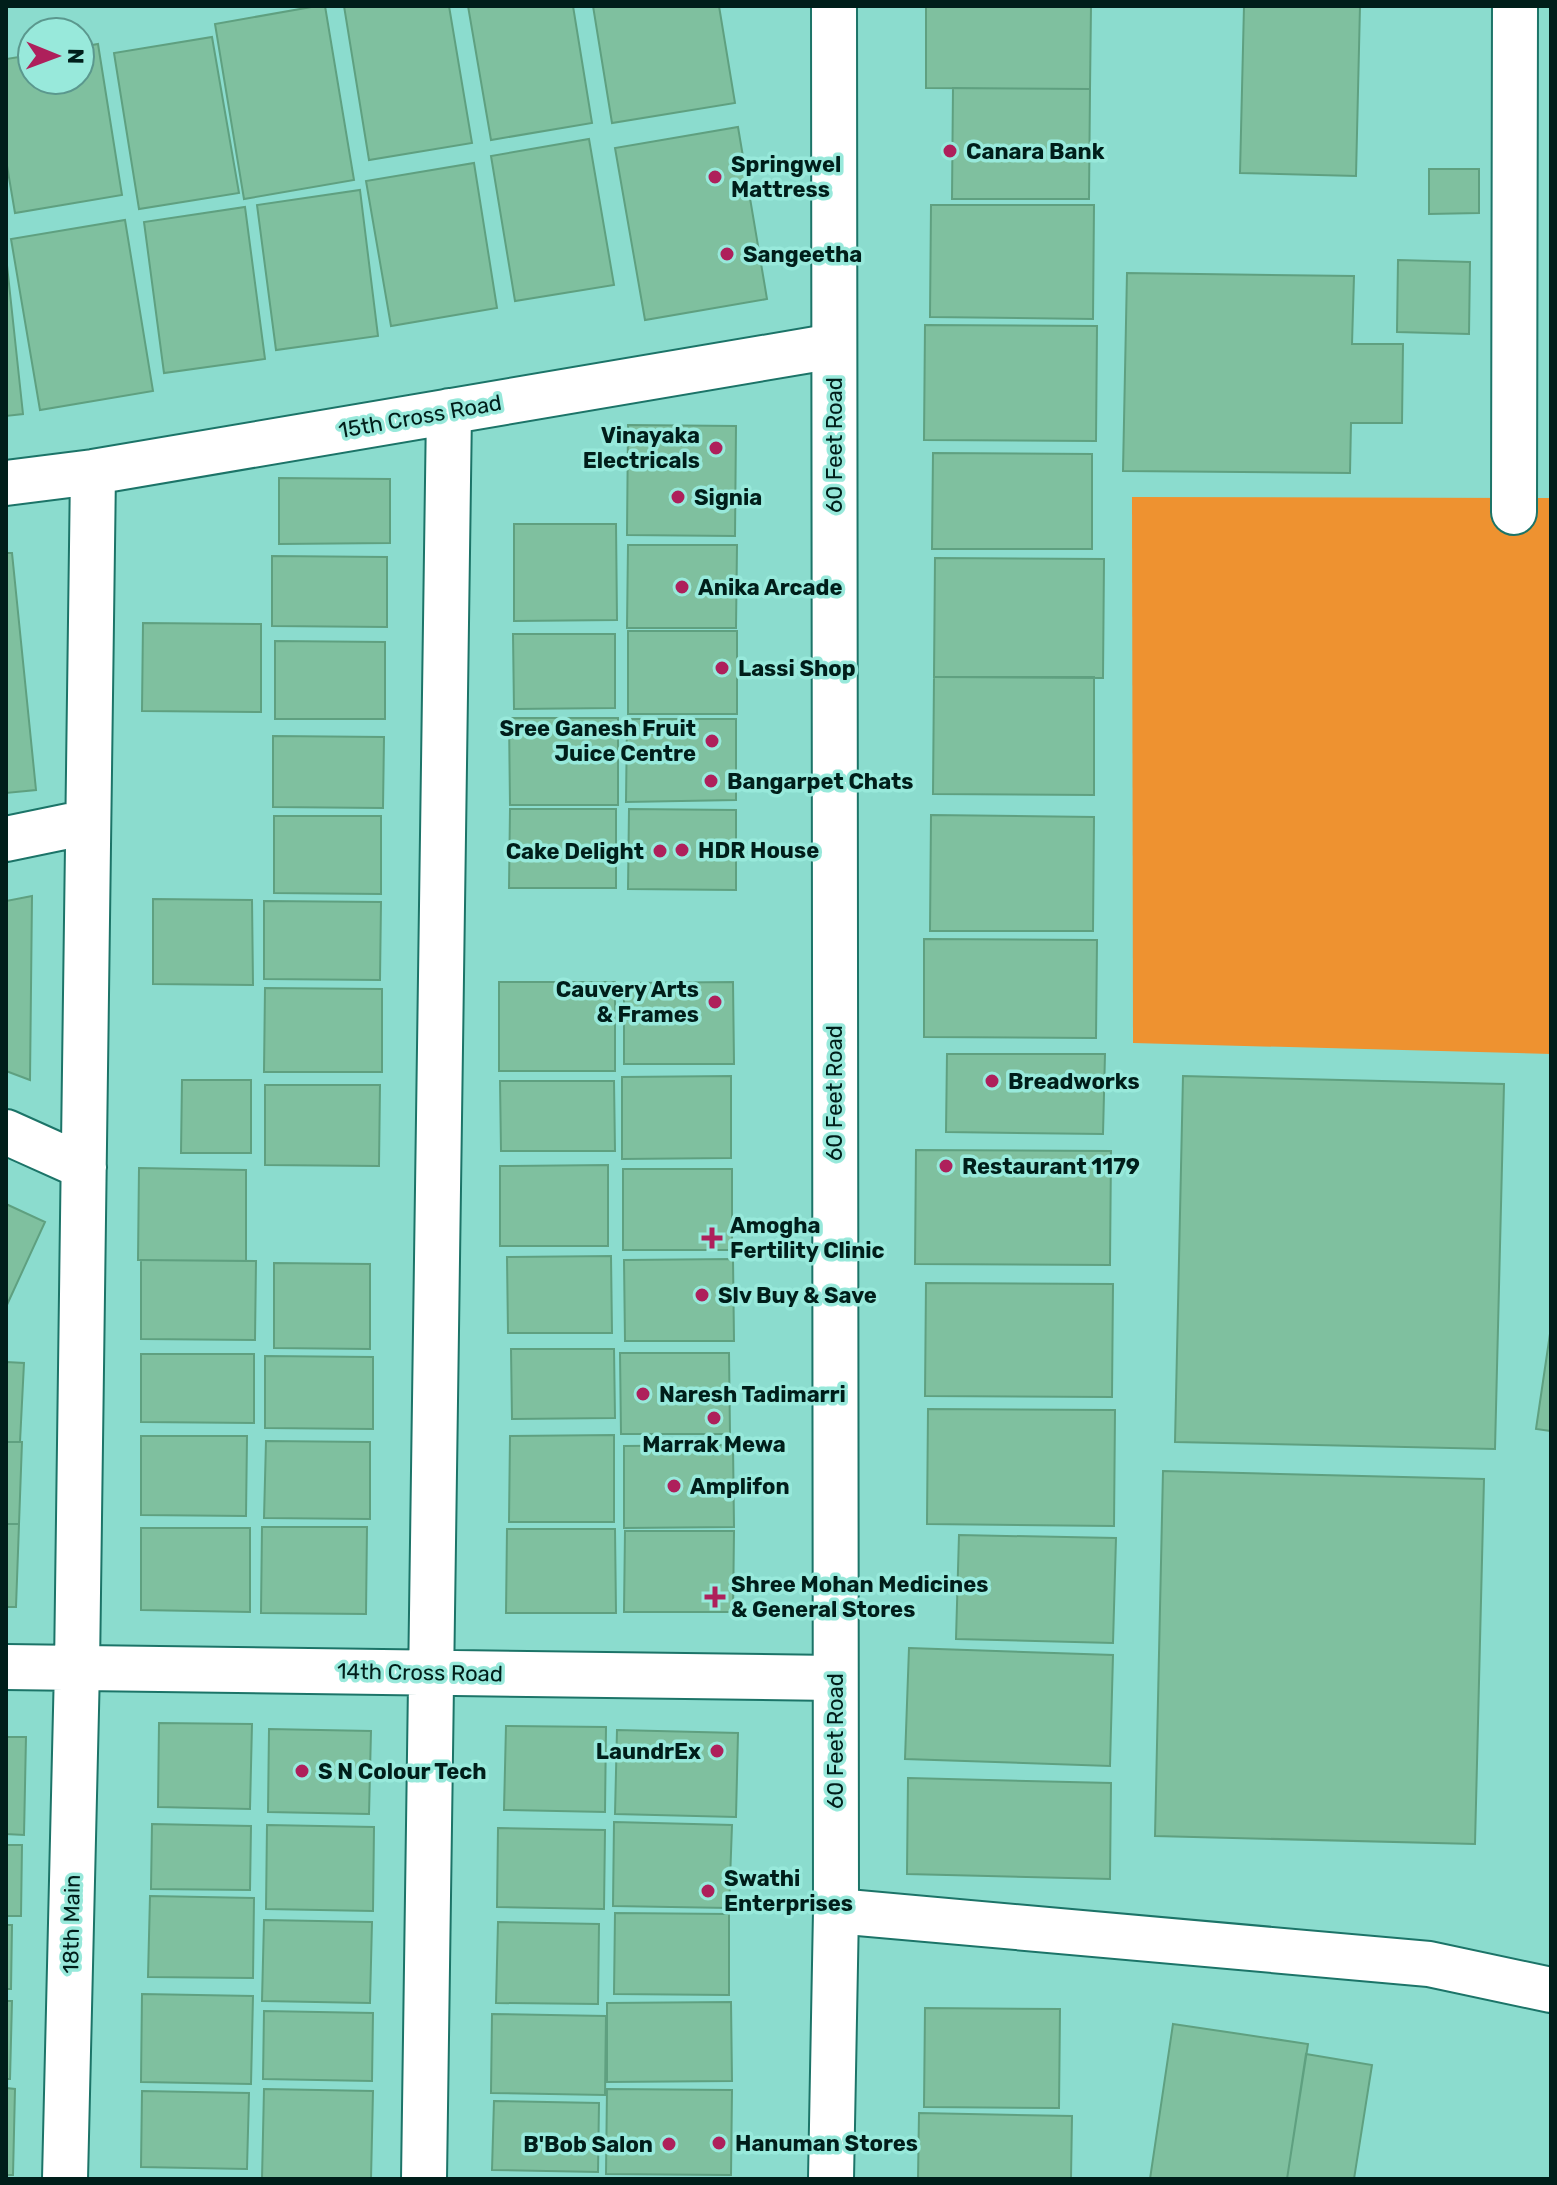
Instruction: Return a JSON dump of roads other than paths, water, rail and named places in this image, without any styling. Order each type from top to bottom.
[{"type":"street","name":"60 Feet Road","points":[[831,2179],[836,1911],[834,6]]},
{"type":"street","points":[[1514,512],[1515,6]]},
{"type":"street","name":"15th Cross Road","points":[[6,483],[93,472],[834,346]]},
{"type":"street","points":[[424,2179],[449,411]]},
{"type":"street","name":"18th Main","points":[[65,2179],[77,1668],[93,472]]},
{"type":"street","points":[[6,839],[88,822]]},
{"type":"street","points":[[6,1132],[84,1167]]},
{"type":"street","name":"14th Cross Road","points":[[6,1667],[835,1678]]},
{"type":"street","points":[[836,1911],[1429,1964],[1551,1990]]},
{"type":"place","name":"Canara Bank","points":[[950,151]]},
{"type":"place","name":"Springwel Mattress","points":[[715,177]]},
{"type":"place","name":"Sangeetha","points":[[727,254]]},
{"type":"place","name":"Vinayaka Electricals","points":[[716,448]]},
{"type":"place","name":"Signia","points":[[678,497]]},
{"type":"place","name":"Anika Arcade","points":[[682,587]]},
{"type":"place","name":"Lassi Shop","points":[[722,668]]},
{"type":"place","name":"Sree Ganesh Fruit Juice Centre","points":[[712,741]]},
{"type":"place","name":"Bangarpet Chats","points":[[711,781]]},
{"type":"place","name":"HDR House","points":[[682,850]]},
{"type":"place","name":"Cake Delight","points":[[660,851]]},
{"type":"place","name":"Cauvery Arts & Frames","points":[[715,1002]]},
{"type":"place","name":"Breadworks","points":[[992,1081]]},
{"type":"place","name":"Restaurant 1179","points":[[946,1166]]},
{"type":"place","name":"Amogha Fertility Clinic","points":[[712,1238]]},
{"type":"place","name":"Slv Buy & Save","points":[[702,1295]]},
{"type":"place","name":"Naresh Tadimarri","points":[[643,1394]]},
{"type":"place","name":"Marrak Mewa","points":[[714,1418]]},
{"type":"place","name":"Amplifon","points":[[674,1486]]},
{"type":"place","name":"Shree Mohan Medicines & General Stores","points":[[715,1597]]},
{"type":"place","name":"LaundrEx","points":[[717,1751]]},
{"type":"place","name":"S N Colour Tech","points":[[302,1771]]},
{"type":"place","name":"Swathi Enterprises","points":[[708,1891]]},
{"type":"place","name":"Hanuman Stores","points":[[719,2143]]},
{"type":"place","name":"B'Bob Salon","points":[[669,2144]]}]
